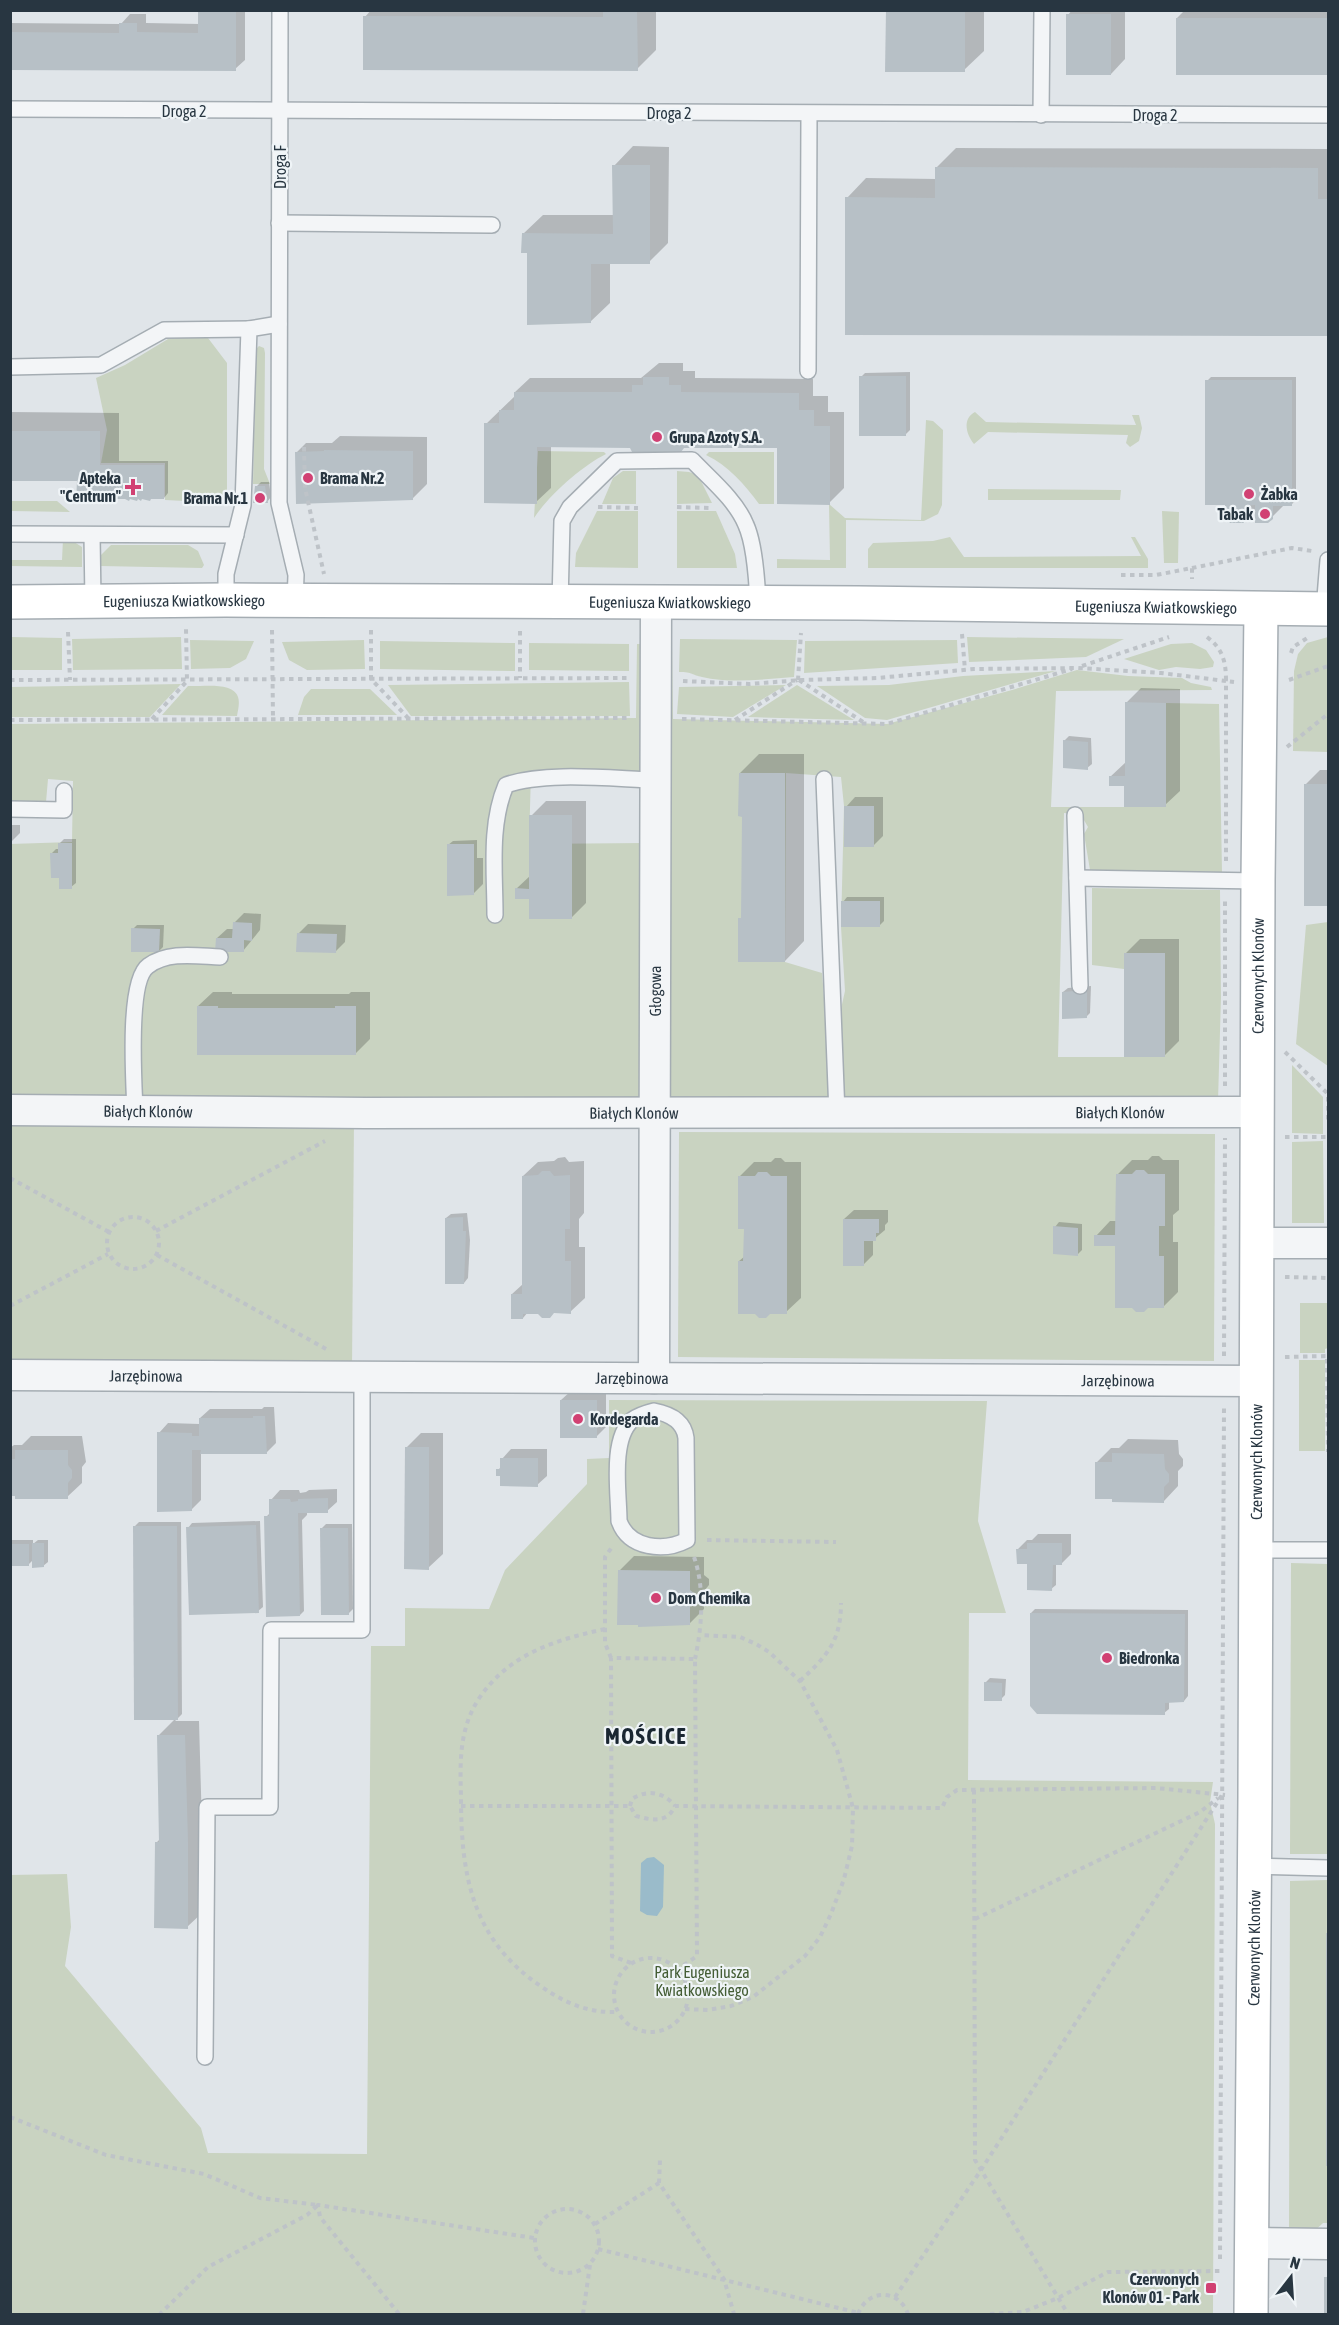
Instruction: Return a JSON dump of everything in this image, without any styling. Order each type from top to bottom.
[{"type":"main road","name":"Eugeniusza Kwiatkowskiego","points":[[10,602],[226,600],[1159,606],[1261,610],[1323,617]]},
{"type":"main road","name":"Czerwonych Klonów","points":[[1251,2314],[1255,1550],[1240,1381],[1256,1243],[1261,610]]},
{"type":"street","name":"Głogowa","points":[[654,1378],[656,603]]},
{"type":"street","name":"Białych Klonów","points":[[10,1110],[655,1114],[1256,1112]]},
{"type":"street","points":[[1256,1243],[1329,1243]]},
{"type":"street","name":"Jarzębinowa","points":[[10,1375],[1240,1381]]},
{"type":"street","points":[[1251,2243],[1329,2244]]},
{"type":"lane","name":"Droga F","points":[[280,10],[279,503],[296,575],[296,602]]},
{"type":"lane","points":[[1041,114],[1042,10]]},
{"type":"lane","name":"Droga 2","points":[[10,109],[1329,115]]},
{"type":"lane","points":[[808,371],[809,114]]},
{"type":"lane","points":[[279,223],[492,225]]},
{"type":"lane","points":[[10,367],[101,365],[164,330],[249,329],[279,324]]},
{"type":"lane","points":[[226,600],[226,574],[243,505],[249,329]]},
{"type":"lane","points":[[560,603],[562,520],[570,507],[617,461],[692,460],[736,508],[747,525],[756,575],[758,603]]},
{"type":"lane","points":[[10,534],[236,535]]},
{"type":"lane","points":[[92,535],[93,602]]},
{"type":"lane","points":[[1323,617],[1329,560]]},
{"type":"lane","points":[[495,915],[496,819],[506,785],[541,778],[657,780]]},
{"type":"lane","points":[[824,779],[837,1114]]},
{"type":"lane","points":[[10,809],[64,810],[64,791]]},
{"type":"lane","points":[[1075,815],[1080,986]]},
{"type":"lane","points":[[1077,878],[1258,881]]},
{"type":"lane","points":[[135,1111],[133,1038],[139,976],[146,967],[163,958],[220,957]]},
{"type":"lane","points":[[205,2057],[207,1808],[270,1807],[271,1630],[362,1630],[351,1377]]},
{"type":"lane","points":[[654,1411],[673,1417],[685,1432],[687,1540],[677,1545],[653,1547],[638,1542],[622,1531],[619,1521],[620,1442],[631,1422],[639,1415],[654,1411]]},
{"type":"lane","points":[[1255,1550],[1329,1550]]},
{"type":"lane","points":[[1255,1866],[1329,1868]]},
{"type":"path","points":[[304,447],[305,488],[324,574]]},
{"type":"path","points":[[570,507],[638,508]]},
{"type":"path","points":[[677,507],[736,508]]},
{"type":"path","points":[[1192,568],[1292,548]]},
{"type":"path","points":[[1290,656],[1293,647],[1323,617]]},
{"type":"path","points":[[152,720],[188,681],[186,629]]},
{"type":"path","points":[[273,630],[273,719]]},
{"type":"path","points":[[370,630],[371,679],[409,719]]},
{"type":"path","points":[[520,631],[520,678]]},
{"type":"path","points":[[68,632],[69,680]]},
{"type":"path","points":[[798,680],[801,633]]},
{"type":"path","points":[[1200,633],[1215,643],[1222,652],[1226,664],[1226,681]]},
{"type":"path","points":[[962,634],[965,670]]},
{"type":"path","points":[[674,718],[887,724],[1078,668],[1172,636]]},
{"type":"path","points":[[1286,673],[1286,682],[1294,677],[1329,666]]},
{"type":"path","points":[[675,680],[749,684],[877,678],[965,670],[1078,668],[1240,682]]},
{"type":"path","points":[[10,680],[634,678]]},
{"type":"path","points":[[735,720],[798,680]]},
{"type":"path","points":[[798,680],[865,723]]},
{"type":"path","points":[[1286,748],[1329,714]]},
{"type":"path","points":[[10,720],[634,718]]},
{"type":"path","points":[[1285,1052],[1328,1094],[1329,1122]]},
{"type":"path","points":[[1220,2282],[1223,1794],[1240,1381],[1225,1131]]},
{"type":"path","points":[[1285,1137],[1329,1137]]},
{"type":"path","points":[[156,1232],[327,1140]]},
{"type":"path","points":[[10,1178],[109,1232]]},
{"type":"path","points":[[133,1216],[142,1218],[150,1222],[156,1232],[159,1247],[157,1255],[145,1267],[136,1270],[120,1266],[108,1254],[106,1245],[109,1232],[116,1222],[133,1216]]},
{"type":"path","points":[[10,1306],[108,1254]]},
{"type":"path","points":[[157,1255],[332,1352],[351,1377]]},
{"type":"path","points":[[1284,1277],[1329,1278]]},
{"type":"path","points":[[1284,1357],[1328,1356],[1329,1452]]},
{"type":"path","points":[[622,1531],[605,1557],[605,1643],[611,1658],[612,1956],[631,1963]]},
{"type":"path","points":[[678,1969],[698,1956],[695,1659],[700,1635],[700,1573],[687,1540],[836,1542]]},
{"type":"path","points":[[800,1681],[822,1661],[839,1632],[841,1604]]},
{"type":"path","points":[[605,1629],[537,1648],[515,1662],[478,1700],[466,1726],[460,1750],[461,1806],[466,1875],[477,1910],[501,1952],[523,1974],[555,1996],[597,2013],[618,2012]]},
{"type":"path","points":[[686,2009],[708,2010],[731,2006],[753,1997],[805,1956],[820,1937],[844,1879],[852,1845],[853,1808],[837,1750],[800,1681],[770,1652],[756,1644],[740,1637],[700,1635]]},
{"type":"path","points":[[611,1658],[695,1659]]},
{"type":"path","points":[[675,1806],[942,1808],[946,1797],[952,1791],[974,1790],[1156,1788],[1223,1794]]},
{"type":"path","points":[[974,1790],[975,2160],[1068,2314]]},
{"type":"path","points":[[647,1793],[669,1798],[675,1806],[666,1818],[657,1821],[636,1815],[630,1806],[632,1799],[647,1793]]},
{"type":"path","points":[[975,1919],[1200,1812],[1223,1794]]},
{"type":"path","points":[[895,2297],[981,2170],[1223,1794]]},
{"type":"path","points":[[461,1806],[630,1806]]},
{"type":"path","points":[[656,1958],[668,1962],[678,1969],[688,1988],[686,2009],[680,2018],[672,2025],[652,2032],[632,2027],[618,2012],[614,1990],[623,1970],[631,1963],[656,1958]]},
{"type":"path","points":[[10,2117],[106,2155],[204,2174],[260,2198],[534,2238]]},
{"type":"path","points":[[660,2160],[659,2183],[724,2279],[734,2314]]},
{"type":"path","points":[[595,2224],[659,2183]]},
{"type":"path","points":[[160,2314],[208,2267],[307,2215],[318,2205]]},
{"type":"path","points":[[318,2205],[320,2217],[399,2314]]},
{"type":"path","points":[[583,2314],[590,2264],[598,2249],[599,2238],[595,2224],[582,2212],[572,2209],[561,2209],[543,2219],[534,2238],[538,2257],[553,2270],[573,2273],[590,2264]]},
{"type":"path","points":[[598,2249],[858,2314],[862,2305],[875,2296],[883,2294],[895,2297],[904,2305],[908,2314]]},
{"type":"path","points":[[990,2314],[1023,2312],[1058,2298],[1108,2272],[1220,2271]]},
{"type":"green space","points":[[208,338],[227,363],[227,503],[165,500],[165,463],[101,463],[107,430],[96,378],[125,365],[168,339]]},
{"type":"green space","points":[[259,346],[264,348],[265,353],[264,469],[270,484],[253,484],[256,349]]},
{"type":"green space","points":[[975,412],[986,422],[1136,425],[1132,415],[1139,415],[1142,428],[1139,441],[1130,447],[1126,443],[1128,435],[988,432],[974,444],[969,436],[967,423]]},
{"type":"green space","points":[[926,420],[933,421],[943,430],[942,505],[938,514],[924,521],[846,520],[846,568],[777,568],[777,559],[830,560],[829,504],[845,518],[921,520]]},
{"type":"green space","points":[[538,451],[604,452],[606,454],[567,482],[548,500],[534,518]]},
{"type":"green space","points":[[709,452],[774,452],[774,504],[759,504],[736,476],[722,464],[706,455]]},
{"type":"green space","points":[[623,471],[636,471],[636,504],[602,504],[613,478]]},
{"type":"green space","points":[[677,471],[698,475],[712,503],[677,504]]},
{"type":"green space","points":[[988,489],[1121,490],[1120,500],[988,500]]},
{"type":"green space","points":[[11,501],[57,501],[70,512],[11,511]]},
{"type":"green space","points":[[597,511],[638,511],[638,568],[575,567],[576,553]]},
{"type":"green space","points":[[677,511],[716,511],[735,554],[737,568],[677,568]]},
{"type":"green space","points":[[1162,511],[1179,512],[1178,563],[1164,563]]},
{"type":"green space","points":[[950,537],[964,557],[1141,556],[1131,537],[1135,537],[1148,559],[1148,568],[868,568],[868,549],[873,543],[933,541]]},
{"type":"green space","points":[[63,539],[71,540],[82,547],[82,567],[11,566],[11,560],[62,560]]},
{"type":"green space","points":[[111,545],[188,545],[198,551],[204,565],[202,568],[100,566],[101,555]]},
{"type":"green space","points":[[11,637],[62,638],[62,670],[11,670]]},
{"type":"green space","points":[[181,637],[182,669],[73,670],[72,639]]},
{"type":"green space","points":[[967,637],[1124,639],[1086,657],[969,662]]},
{"type":"green space","points":[[1328,637],[1328,752],[1293,751],[1294,671],[1298,654],[1307,643]]},
{"type":"green space","points":[[666,639],[672,640],[673,719],[887,724],[1077,670],[1128,676],[1182,678],[1191,683],[1211,687],[1212,690],[1056,691],[1051,807],[1166,807],[1166,703],[1219,704],[1222,872],[1090,870],[1084,834],[1088,827],[1081,815],[1064,813],[1058,1057],[1124,1057],[1124,969],[1092,965],[1092,888],[1220,890],[1221,997],[1218,1101],[844,1105],[838,1022],[845,991],[841,927],[844,806],[841,777],[786,773],[785,962],[822,973],[833,1105],[667,1105]]},
{"type":"green space","points":[[680,639],[797,640],[794,677],[725,680],[679,672]]},
{"type":"green space","points":[[190,640],[254,641],[246,659],[230,668],[191,669]]},
{"type":"green space","points":[[364,640],[365,669],[307,670],[289,660],[282,642]]},
{"type":"green space","points":[[957,640],[958,663],[804,673],[805,641]]},
{"type":"green space","points":[[380,641],[515,643],[515,671],[380,669]]},
{"type":"green space","points":[[529,643],[629,644],[629,671],[529,670]]},
{"type":"green space","points":[[1192,643],[1206,650],[1214,662],[1213,667],[1200,669],[1176,667],[1159,670],[1124,659],[1171,644]]},
{"type":"green space","points":[[637,644],[643,644],[644,778],[531,772],[529,844],[644,843],[645,1104],[11,1105],[10,844],[72,842],[73,781],[48,779],[46,802],[11,802],[11,724],[636,718]]},
{"type":"green space","points":[[1056,671],[887,720],[865,718],[817,686],[889,685],[963,676]]},
{"type":"green space","points":[[629,682],[630,716],[411,716],[388,685]]},
{"type":"green space","points":[[181,684],[150,717],[11,717],[11,687]]},
{"type":"green space","points":[[786,685],[733,717],[677,714],[679,687]]},
{"type":"green space","points":[[797,685],[854,720],[748,717]]},
{"type":"green space","points":[[188,686],[216,686],[235,692],[239,704],[237,716],[162,715]]},
{"type":"green space","points":[[311,689],[370,689],[397,715],[298,715],[304,697]]},
{"type":"green space","points":[[1328,922],[1328,1066],[1296,1044],[1306,925]]},
{"type":"green space","points":[[1292,1065],[1323,1097],[1323,1134],[1292,1133]]},
{"type":"green space","points":[[11,1118],[354,1120],[352,1369],[11,1367]]},
{"type":"green space","points":[[679,1132],[1215,1134],[1214,1361],[678,1357]]},
{"type":"green space","points":[[1323,1141],[1324,1223],[1292,1223],[1292,1142]]},
{"type":"green space","points":[[1300,1303],[1328,1303],[1328,1348],[1325,1349],[1325,1353],[1300,1353]]},
{"type":"green space","points":[[1299,1360],[1325,1360],[1325,1451],[1299,1451]]},
{"type":"green space","name":"Park Eugeniusza Kwiatkowskiego","points":[[609,1400],[987,1401],[978,1521],[1006,1613],[969,1613],[968,1780],[1213,1782],[1210,1802],[1215,1824],[1213,2314],[11,2314],[10,1875],[67,1874],[71,1927],[65,1966],[201,2128],[208,2153],[367,2154],[371,1646],[405,1646],[405,1608],[489,1609],[505,1570],[587,1484],[587,1459],[609,1458]]},
{"type":"green space","points":[[1291,1563],[1328,1564],[1328,1854],[1290,1854]]},
{"type":"green space","points":[[1328,1880],[1326,2166],[1328,2166],[1328,2223],[1323,2223],[1309,2236],[1289,2235],[1290,1881]]},
{"type":"water","points":[[654,1857],[664,1865],[663,1907],[657,1916],[647,1915],[640,1911],[641,1863],[647,1858]]},
{"type":"building","points":[[198,10],[236,10],[236,71],[10,70],[10,32],[119,33],[119,23],[137,23],[137,32],[198,33]]},
{"type":"building","points":[[603,10],[637,10],[638,71],[363,70],[363,16],[603,17]]},
{"type":"building","points":[[886,10],[965,10],[965,72],[885,72]]},
{"type":"building","points":[[1066,14],[1111,14],[1111,75],[1066,75]]},
{"type":"building","points":[[1176,18],[1328,18],[1328,75],[1176,75]]},
{"type":"building","points":[[612,165],[650,165],[650,264],[591,264],[591,323],[527,325],[527,253],[521,253],[522,233],[613,234]]},
{"type":"building","points":[[935,167],[1318,168],[1318,199],[1328,199],[1328,336],[845,335],[845,197],[935,198]]},
{"type":"building","points":[[859,376],[906,376],[906,436],[859,436]]},
{"type":"building","name":"Grupa Azoty S.A.","points":[[643,377],[669,377],[669,385],[681,385],[681,392],[799,393],[799,410],[814,410],[814,426],[830,426],[830,505],[777,504],[777,448],[684,448],[681,452],[632,452],[630,448],[537,447],[537,504],[484,503],[484,423],[499,423],[499,410],[514,410],[514,392],[632,392],[632,385],[643,385]]},
{"type":"building","points":[[1205,380],[1292,380],[1292,506],[1273,506],[1273,519],[1268,523],[1255,523],[1255,505],[1244,506],[1244,523],[1230,523],[1225,518],[1225,505],[1205,505]]},
{"type":"building","points":[[10,431],[100,431],[100,465],[164,465],[164,499],[151,499],[150,501],[142,499],[141,501],[138,499],[137,501],[130,499],[129,501],[101,499],[101,503],[76,503],[77,481],[10,481]]},
{"type":"building","points":[[413,451],[413,500],[296,504],[295,452]]},
{"type":"building","name":"Brama Nr.1","points":[[255,486],[265,486],[268,503],[253,503]]},
{"type":"building","points":[[1125,702],[1166,703],[1166,807],[1124,807],[1124,786],[1109,786],[1109,776],[1125,776]]},
{"type":"building","points":[[1063,740],[1088,742],[1088,770],[1063,768]]},
{"type":"building","points":[[739,773],[785,773],[785,962],[738,962],[742,817],[738,816]]},
{"type":"building","points":[[1304,784],[1328,784],[1328,906],[1304,906]]},
{"type":"building","points":[[844,806],[874,806],[874,847],[844,847]]},
{"type":"building","points":[[529,815],[572,815],[572,919],[529,919],[529,899],[515,899],[515,888],[529,889]]},
{"type":"building","points":[[58,843],[72,843],[72,889],[59,889],[59,878],[51,878],[50,853],[58,853]]},
{"type":"building","points":[[447,844],[474,844],[474,895],[447,896]]},
{"type":"building","points":[[841,901],[880,901],[880,927],[841,927]]},
{"type":"building","points":[[233,922],[252,923],[252,941],[244,940],[244,952],[215,952],[216,938],[232,938]]},
{"type":"building","points":[[131,928],[160,929],[159,952],[131,952]]},
{"type":"building","points":[[297,933],[337,934],[336,953],[296,952]]},
{"type":"building","points":[[1124,953],[1165,953],[1165,1057],[1124,1057]]},
{"type":"building","points":[[1087,990],[1087,1018],[1062,1019],[1062,992]]},
{"type":"building","points":[[197,1006],[335,1008],[335,1006],[356,1006],[356,1055],[197,1055]]},
{"type":"building","points":[[1136,1170],[1144,1170],[1148,1174],[1165,1174],[1165,1226],[1159,1226],[1159,1256],[1164,1256],[1164,1308],[1148,1308],[1144,1312],[1136,1312],[1132,1308],[1115,1308],[1115,1246],[1094,1246],[1094,1235],[1115,1235],[1116,1174],[1132,1174]]},
{"type":"building","points":[[542,1171],[550,1171],[554,1176],[570,1175],[570,1229],[565,1229],[565,1261],[571,1261],[571,1314],[554,1313],[550,1318],[542,1318],[538,1314],[523,1314],[523,1319],[511,1319],[511,1294],[522,1294],[522,1176],[538,1175]]},
{"type":"building","points":[[758,1172],[767,1172],[771,1176],[787,1176],[787,1314],[770,1314],[766,1318],[759,1318],[755,1314],[738,1314],[738,1261],[743,1261],[744,1229],[738,1229],[738,1176],[755,1176]]},
{"type":"building","points":[[463,1217],[463,1231],[466,1231],[464,1284],[445,1284],[445,1218]]},
{"type":"building","points":[[843,1219],[879,1219],[879,1233],[876,1233],[876,1241],[864,1241],[864,1266],[843,1266]]},
{"type":"building","points":[[1053,1226],[1078,1228],[1078,1256],[1053,1254]]},
{"type":"building","name":"Kordegarda","points":[[560,1400],[597,1400],[597,1438],[560,1438]]},
{"type":"building","points":[[253,1416],[265,1416],[267,1454],[200,1454],[201,1450],[192,1450],[192,1511],[157,1512],[157,1432],[192,1433],[192,1436],[199,1436],[199,1418],[253,1418]]},
{"type":"building","points":[[405,1447],[429,1447],[429,1570],[404,1569]]},
{"type":"building","points":[[15,1450],[68,1450],[68,1465],[72,1470],[72,1478],[68,1483],[68,1499],[15,1499],[15,1496],[10,1496],[10,1459],[15,1459]]},
{"type":"building","points":[[1112,1453],[1164,1454],[1169,1482],[1164,1487],[1164,1503],[1112,1502],[1112,1499],[1095,1499],[1095,1462],[1112,1462]]},
{"type":"building","points":[[500,1458],[538,1458],[538,1487],[500,1486],[500,1476],[496,1476],[496,1469],[500,1469]]},
{"type":"building","points":[[328,1498],[328,1513],[298,1513],[300,1616],[266,1617],[264,1516],[269,1516],[269,1499],[290,1499],[291,1502],[298,1501],[298,1499]]},
{"type":"building","points":[[256,1525],[259,1613],[189,1615],[186,1527]]},
{"type":"building","points":[[133,1526],[177,1526],[178,1720],[134,1720]]},
{"type":"building","points":[[320,1528],[348,1528],[349,1615],[321,1615]]},
{"type":"building","points":[[32,1543],[44,1543],[44,1567],[32,1568]]},
{"type":"building","points":[[1027,1543],[1062,1543],[1062,1565],[1053,1565],[1052,1591],[1027,1590],[1027,1564],[1017,1564],[1016,1549],[1027,1549]]},
{"type":"building","points":[[10,1544],[29,1544],[29,1566],[10,1566]]},
{"type":"building","name":"Dom Chemika","points":[[618,1570],[690,1571],[690,1590],[695,1594],[695,1602],[690,1606],[690,1625],[638,1627],[638,1625],[617,1625]]},
{"type":"building","name":"Biedronka","points":[[1030,1613],[1185,1614],[1184,1702],[1165,1703],[1165,1715],[1037,1714],[1030,1706]]},
{"type":"building","points":[[984,1682],[1002,1683],[1002,1701],[984,1701]]},
{"type":"building","points":[[157,1735],[185,1735],[188,1929],[154,1928],[155,1842],[159,1842]]},
{"type":"building","points":[[1326,1933],[1328,1933],[1328,2166],[1326,2166]]},
{"type":"building","points":[[1324,2277],[1328,2277],[1328,2314],[1324,2314]]},
{"type":"place","name":"Grupa Azoty S.A.","points":[[657,437]]},
{"type":"place","name":"Brama Nr.2","points":[[308,478]]},
{"type":"place","name":"Apteka \"Centrum\"","points":[[133,487]]},
{"type":"place","name":"Żabka","points":[[1249,494]]},
{"type":"place","name":"Brama Nr.1","points":[[260,498]]},
{"type":"place","name":"Tabak","points":[[1265,514]]},
{"type":"place","name":"Kordegarda","points":[[578,1419]]},
{"type":"place","name":"Dom Chemika","points":[[656,1598]]},
{"type":"place","name":"Biedronka","points":[[1107,1658]]},
{"type":"place","name":"Czerwonych Klonów 01 - Park","points":[[1211,2288]]},
{"type":"district","name":"MOŚCICE","points":[[646,1736]]}]
